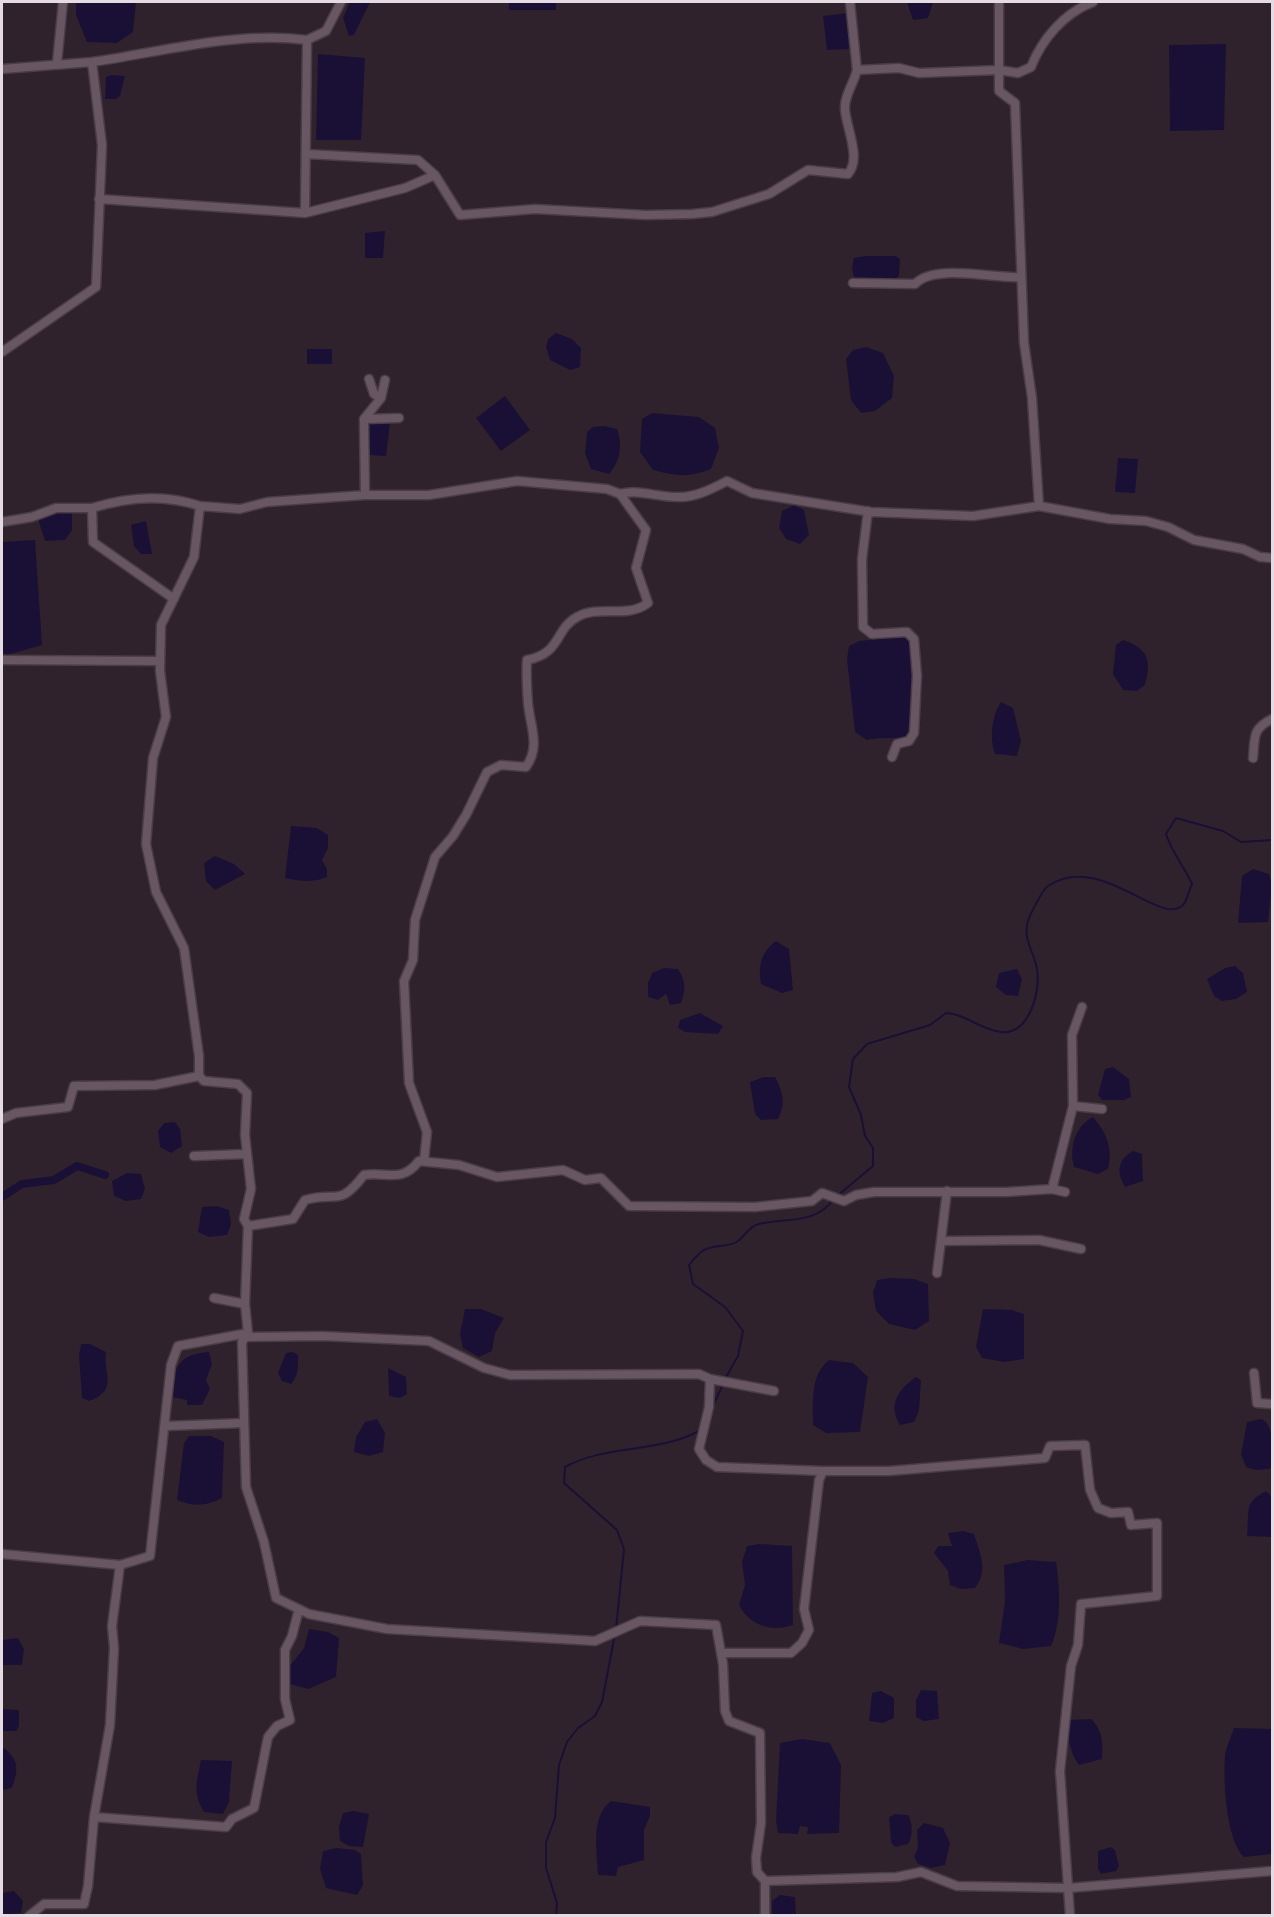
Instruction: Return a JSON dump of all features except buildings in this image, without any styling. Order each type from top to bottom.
[{"type":"street","points":[[57,63],[63,2]]},
{"type":"street","points":[[2,69],[92,62],[246,38],[280,37],[307,40],[326,31],[341,2]]},
{"type":"street","points":[[306,153],[418,160],[435,175],[460,215],[535,210],[657,216],[712,212],[769,194],[808,170],[848,174],[853,162],[844,110],[845,99],[854,86],[857,70],[850,2]]},
{"type":"street","points":[[999,2],[999,91],[1015,103],[1024,343],[1032,399],[1039,506]]},
{"type":"street","points":[[857,70],[898,68],[919,73],[999,70],[1018,73],[1032,68],[1036,55],[1056,26],[1078,7],[1093,2]]},
{"type":"street","points":[[305,213],[307,40]]},
{"type":"street","points":[[2,352],[96,287],[102,145],[92,62]]},
{"type":"street","points":[[99,199],[305,213],[405,188],[435,175]]},
{"type":"street","points":[[854,283],[915,284],[922,277],[944,273],[1021,277]]},
{"type":"street","points":[[369,379],[374,394],[381,398]]},
{"type":"street","points":[[365,495],[364,419],[381,398],[385,380]]},
{"type":"street","points":[[364,419],[399,418]]},
{"type":"street","points":[[620,494],[636,490],[678,498],[707,492],[727,481],[752,493],[868,511],[973,516],[1039,506],[1094,516],[1146,521],[1168,526],[1194,540],[1243,549],[1260,557],[1272,558]]},
{"type":"street","points":[[2,522],[32,517],[56,508],[92,508],[114,501],[151,498],[184,500],[200,506],[240,509],[267,501],[365,495],[429,495],[517,482],[607,489],[620,494],[646,530],[636,568],[648,603],[638,610],[580,615],[569,623],[546,655],[527,660],[528,706],[534,740],[531,759],[525,768],[501,765],[487,772],[462,822],[435,857],[415,920],[413,960],[404,981],[409,1083],[427,1132],[424,1161]]},
{"type":"street","points":[[200,506],[194,557],[161,625],[160,661],[166,717],[153,758],[146,844],[156,892],[183,948],[199,1076],[204,1081],[238,1084],[246,1092],[246,1154],[251,1189],[244,1219],[248,1226],[245,1304],[247,1335],[242,1342],[246,1487],[264,1542],[276,1598],[309,1614],[387,1629],[595,1641],[640,1621],[716,1625],[721,1653],[725,1711],[729,1721],[760,1733],[761,1823],[756,1858],[757,1872],[765,1881],[765,1916]]},
{"type":"street","points":[[92,508],[93,542],[174,599]]},
{"type":"street","points":[[868,511],[862,560],[863,627],[872,634],[907,632],[914,639],[915,648],[917,676],[914,733],[909,741],[897,744],[892,757]]},
{"type":"street","points":[[2,660],[160,661]]},
{"type":"street","points":[[1253,758],[1256,733],[1261,723],[1272,719]]},
{"type":"street","points":[[1052,1189],[1072,1106],[1072,1035],[1082,1007]]},
{"type":"street","points":[[2,1119],[16,1113],[68,1107],[74,1086],[154,1085],[199,1076]]},
{"type":"street","points":[[1072,1106],[1102,1109]]},
{"type":"street","points":[[194,1156],[246,1154]]},
{"type":"street","points":[[248,1226],[293,1219],[305,1200],[316,1197],[338,1198],[352,1190],[364,1175],[376,1173],[393,1177],[410,1172],[419,1161],[459,1166],[497,1177],[564,1170],[585,1180],[601,1178],[629,1206],[755,1207],[812,1202],[822,1193],[844,1201],[856,1195],[874,1192],[1052,1189],[1065,1192]]},
{"type":"street","points":[[938,1273],[947,1191]]},
{"type":"street","points":[[943,1241],[1040,1240],[1081,1249]]},
{"type":"street","points":[[214,1298],[245,1304]]},
{"type":"street","points":[[2,1554],[120,1565],[150,1556],[171,1365],[178,1346],[247,1335],[429,1341],[484,1368],[510,1375],[562,1376],[682,1372],[774,1391]]},
{"type":"street","points":[[1254,1373],[1257,1403],[1272,1404]]},
{"type":"street","points":[[710,1379],[709,1407],[699,1449],[706,1460],[717,1467],[824,1471],[901,1470],[1045,1458],[1050,1446],[1085,1445],[1090,1490],[1098,1508],[1112,1513],[1128,1512],[1131,1525],[1157,1523],[1157,1596],[1081,1604],[1078,1645],[1071,1666],[1060,1771],[1070,1916]]},
{"type":"street","points":[[166,1426],[244,1423]]},
{"type":"street","points":[[721,1653],[791,1653],[809,1630],[804,1609],[819,1480],[824,1471]]},
{"type":"street","points":[[29,1916],[44,1904],[84,1904],[88,1886],[94,1816],[110,1725],[114,1648],[112,1626],[120,1565]]},
{"type":"street","points":[[94,1816],[226,1827],[232,1819],[254,1808],[268,1737],[277,1726],[290,1720],[285,1699],[285,1650],[292,1636],[299,1609]]},
{"type":"street","points":[[765,1881],[897,1877],[921,1872],[957,1886],[1069,1888],[1272,1871]]},
{"type":"shaded area","points":[[76,2],[136,2],[133,32],[117,43],[87,42],[76,15]]},
{"type":"shaded area","points":[[350,2],[370,2],[354,35],[349,36],[343,18]]},
{"type":"shaded area","points":[[509,2],[556,2],[556,10],[509,10]]},
{"type":"shaded area","points":[[907,2],[933,2],[928,18],[913,20]]},
{"type":"shaded area","points":[[848,13],[850,49],[827,50],[823,16]]},
{"type":"shaded area","points":[[1226,44],[1224,130],[1170,131],[1169,45]]},
{"type":"shaded area","points":[[318,54],[365,58],[361,140],[316,140]]},
{"type":"shaded area","points":[[125,76],[120,96],[116,99],[105,99],[106,77]]},
{"type":"shaded area","points":[[385,231],[383,258],[365,258],[365,233]]},
{"type":"shaded area","points":[[895,256],[900,259],[899,275],[894,282],[858,281],[854,278],[852,267],[854,258]]},
{"type":"shaded area","points":[[556,333],[572,339],[581,348],[580,367],[570,370],[550,360],[546,347],[548,339]]},
{"type":"shaded area","points":[[866,347],[883,353],[894,376],[892,398],[875,411],[861,413],[851,400],[846,359],[853,350]]},
{"type":"shaded area","points":[[307,349],[332,349],[332,364],[307,364]]},
{"type":"shaded area","points":[[505,396],[530,430],[501,451],[476,418]]},
{"type":"shaded area","points":[[652,413],[699,417],[715,428],[719,448],[711,469],[696,474],[682,475],[653,470],[640,452],[642,419]]},
{"type":"shaded area","points":[[368,423],[390,423],[386,456],[368,455]]},
{"type":"shaded area","points":[[604,426],[617,429],[620,441],[618,459],[609,474],[591,469],[585,453],[587,432],[593,427]]},
{"type":"shaded area","points":[[1118,458],[1138,459],[1135,493],[1115,492]]},
{"type":"shaded area","points":[[794,505],[804,510],[809,535],[800,544],[786,539],[779,528],[782,511]]},
{"type":"shaded area","points":[[65,510],[72,512],[72,530],[65,540],[45,541],[38,519]]},
{"type":"shaded area","points":[[146,521],[152,554],[141,554],[134,546],[131,525]]},
{"type":"shaded area","points":[[35,540],[42,645],[7,655],[2,653],[2,542]]},
{"type":"shaded area","points":[[900,637],[911,639],[913,720],[911,734],[867,740],[855,732],[847,659],[849,646],[859,641]]},
{"type":"shaded area","points":[[1123,640],[1143,651],[1148,662],[1145,685],[1137,691],[1123,690],[1113,674],[1116,645]]},
{"type":"shaded area","points":[[1001,702],[1013,708],[1021,741],[1017,756],[995,754],[992,727],[995,713]]},
{"type":"shaded area","points":[[291,826],[317,828],[328,835],[328,848],[322,860],[327,869],[327,877],[306,881],[285,878]]},
{"type":"shaded area","points":[[215,856],[234,864],[245,874],[215,890],[206,881],[204,863]]},
{"type":"shaded area","points":[[1253,869],[1269,874],[1272,885],[1268,922],[1238,923],[1242,876]]},
{"type":"shaded area","points":[[776,941],[789,949],[793,990],[782,993],[761,984],[760,977],[760,965],[764,955]]},
{"type":"shaded area","points":[[1235,966],[1243,973],[1247,992],[1236,999],[1222,1001],[1214,996],[1207,979],[1225,968]]},
{"type":"shaded area","points":[[664,968],[678,969],[681,974],[684,993],[681,1003],[670,1005],[666,994],[658,1000],[648,997],[648,983],[652,973]]},
{"type":"shaded area","points":[[1017,969],[1022,979],[1018,996],[1006,995],[996,987],[999,973]]},
{"type":"shaded area","points":[[700,1013],[723,1026],[718,1034],[685,1032],[678,1028],[680,1020]]},
{"type":"shaded area","points":[[1113,1067],[1129,1079],[1131,1097],[1124,1100],[1102,1100],[1098,1095],[1105,1069]]},
{"type":"shaded area","points":[[764,1077],[775,1077],[780,1088],[783,1103],[778,1119],[761,1120],[755,1114],[750,1082]]},
{"type":"shaded area","points":[[1093,1117],[1108,1141],[1110,1155],[1108,1169],[1098,1174],[1074,1167],[1072,1152],[1078,1132]]},
{"type":"shaded area","points":[[175,1122],[180,1129],[182,1146],[171,1153],[160,1147],[158,1131],[164,1123]]},
{"type":"shaded area","points":[[1133,1151],[1142,1154],[1143,1181],[1125,1187],[1120,1176],[1120,1166],[1124,1158]]},
{"type":"shaded area","points":[[127,1173],[141,1174],[145,1189],[141,1199],[126,1201],[114,1196],[112,1181]]},
{"type":"shaded area","points":[[217,1206],[229,1210],[231,1224],[227,1235],[209,1237],[198,1232],[202,1207]]},
{"type":"shaded area","points":[[914,1279],[928,1284],[929,1321],[915,1330],[889,1324],[876,1311],[873,1293],[877,1280]]},
{"type":"shaded area","points":[[465,1309],[481,1309],[504,1318],[495,1333],[492,1351],[479,1357],[463,1348],[460,1334]]},
{"type":"shaded area","points":[[983,1309],[1012,1310],[1024,1314],[1024,1359],[1004,1362],[982,1358],[976,1347]]},
{"type":"shaded area","points":[[81,1344],[90,1344],[106,1352],[107,1387],[98,1397],[89,1401],[82,1398],[79,1355]]},
{"type":"shaded area","points":[[209,1352],[212,1364],[206,1380],[210,1389],[202,1405],[187,1405],[187,1400],[172,1397],[174,1378],[179,1364],[190,1356]]},
{"type":"shaded area","points":[[293,1352],[298,1355],[298,1367],[291,1384],[282,1381],[278,1373],[286,1353]]},
{"type":"shaded area","points":[[829,1360],[853,1363],[868,1377],[860,1432],[826,1433],[813,1425],[813,1398],[816,1381],[818,1373]]},
{"type":"shaded area","points":[[388,1368],[406,1377],[407,1394],[400,1398],[389,1396]]},
{"type":"shaded area","points":[[916,1377],[921,1380],[919,1411],[914,1422],[900,1425],[895,1410],[897,1398],[904,1387]]},
{"type":"shaded area","points":[[377,1419],[385,1433],[383,1452],[369,1456],[354,1452],[356,1437],[365,1422]]},
{"type":"shaded area","points":[[1261,1419],[1265,1421],[1270,1431],[1272,1464],[1270,1469],[1256,1470],[1246,1467],[1241,1454],[1247,1422]]},
{"type":"shaded area","points":[[189,1436],[211,1436],[224,1442],[222,1498],[216,1501],[194,1505],[177,1500],[184,1443]]},
{"type":"shaded area","points":[[1266,1491],[1272,1497],[1272,1537],[1247,1536],[1250,1504],[1258,1495]]},
{"type":"shaded area","points":[[963,1531],[974,1534],[981,1555],[982,1575],[975,1588],[961,1589],[950,1585],[948,1571],[934,1553],[938,1546],[952,1546],[948,1533]]},
{"type":"shaded area","points":[[759,1544],[792,1546],[793,1625],[777,1628],[762,1625],[749,1618],[739,1605],[745,1585],[742,1562],[747,1546]]},
{"type":"shaded area","points":[[1028,1560],[1056,1562],[1059,1605],[1057,1626],[1051,1646],[1023,1649],[999,1643],[1005,1601],[1004,1565]]},
{"type":"shaded area","points":[[309,1629],[328,1632],[339,1638],[336,1677],[308,1689],[286,1683],[289,1667],[304,1648]]},
{"type":"shaded area","points":[[18,1638],[24,1649],[22,1665],[2,1665],[2,1640]]},
{"type":"shaded area","points":[[921,1690],[937,1691],[939,1719],[924,1721],[916,1717],[916,1700]]},
{"type":"shaded area","points":[[881,1691],[894,1698],[894,1718],[883,1723],[869,1721],[872,1693]]},
{"type":"shaded area","points":[[2,1709],[19,1710],[19,1726],[16,1731],[2,1731]]},
{"type":"shaded area","points":[[1091,1719],[1100,1733],[1102,1759],[1079,1765],[1071,1749],[1067,1720]]},
{"type":"shaded area","points":[[1234,1728],[1272,1729],[1272,1854],[1244,1857],[1233,1838],[1225,1794],[1225,1756]]},
{"type":"shaded area","points":[[802,1739],[830,1743],[841,1765],[839,1833],[807,1834],[808,1827],[800,1826],[798,1834],[778,1833],[776,1820],[780,1743]]},
{"type":"shaded area","points":[[4,1748],[13,1757],[16,1776],[12,1788],[2,1790],[2,1750]]},
{"type":"shaded area","points":[[201,1760],[232,1761],[229,1802],[223,1814],[204,1812],[200,1805],[196,1786]]},
{"type":"shaded area","points":[[611,1801],[650,1807],[650,1816],[644,1830],[644,1860],[618,1867],[616,1876],[598,1875],[597,1825],[604,1808]]},
{"type":"shaded area","points":[[353,1811],[369,1814],[363,1847],[349,1846],[340,1841],[339,1827],[343,1813]]},
{"type":"shaded area","points":[[895,1814],[908,1815],[912,1830],[908,1844],[895,1847],[891,1842],[889,1817]]},
{"type":"shaded area","points":[[924,1823],[943,1828],[950,1843],[945,1865],[931,1868],[918,1864],[914,1857],[918,1848],[917,1830]]},
{"type":"shaded area","points":[[1111,1847],[1115,1850],[1119,1866],[1116,1871],[1101,1874],[1098,1869],[1098,1851]]},
{"type":"shaded area","points":[[337,1848],[355,1850],[361,1854],[363,1885],[357,1895],[326,1888],[320,1869],[323,1851]]},
{"type":"shaded area","points":[[14,1891],[23,1901],[21,1913],[2,1915],[2,1893]]},
{"type":"shaded area","points":[[780,1895],[795,1897],[796,1915],[772,1915],[772,1901]]},
{"type":"waterway","points":[[837,1196],[873,1166],[873,1148],[865,1136],[861,1115],[849,1087],[853,1059],[867,1044],[930,1025],[946,1013],[960,1016],[994,1031],[1011,1031],[1019,1027],[1026,1019],[1035,1000],[1038,978],[1036,964],[1028,942],[1027,925],[1036,904],[1048,886],[1068,878],[1088,877],[1108,883],[1160,907],[1173,909],[1183,905],[1192,884],[1166,834],[1176,818],[1223,831],[1241,842],[1272,840]]},
{"type":"waterway","points":[[2,1197],[22,1184],[54,1180],[77,1166],[105,1175]]},
{"type":"waterway","points":[[725,1379],[738,1356],[743,1331],[725,1307],[693,1284],[689,1265],[704,1250],[734,1243],[756,1225],[809,1217],[826,1208],[833,1200]]},
{"type":"waterway","points":[[713,1406],[723,1384]]},
{"type":"waterway","points":[[616,1629],[624,1549],[617,1530],[564,1483],[565,1467],[597,1455],[665,1443],[699,1431]]},
{"type":"waterway","points":[[556,1916],[557,1903],[546,1868],[546,1842],[555,1818],[559,1765],[567,1742],[578,1728],[595,1716],[602,1702],[615,1634]]}]
